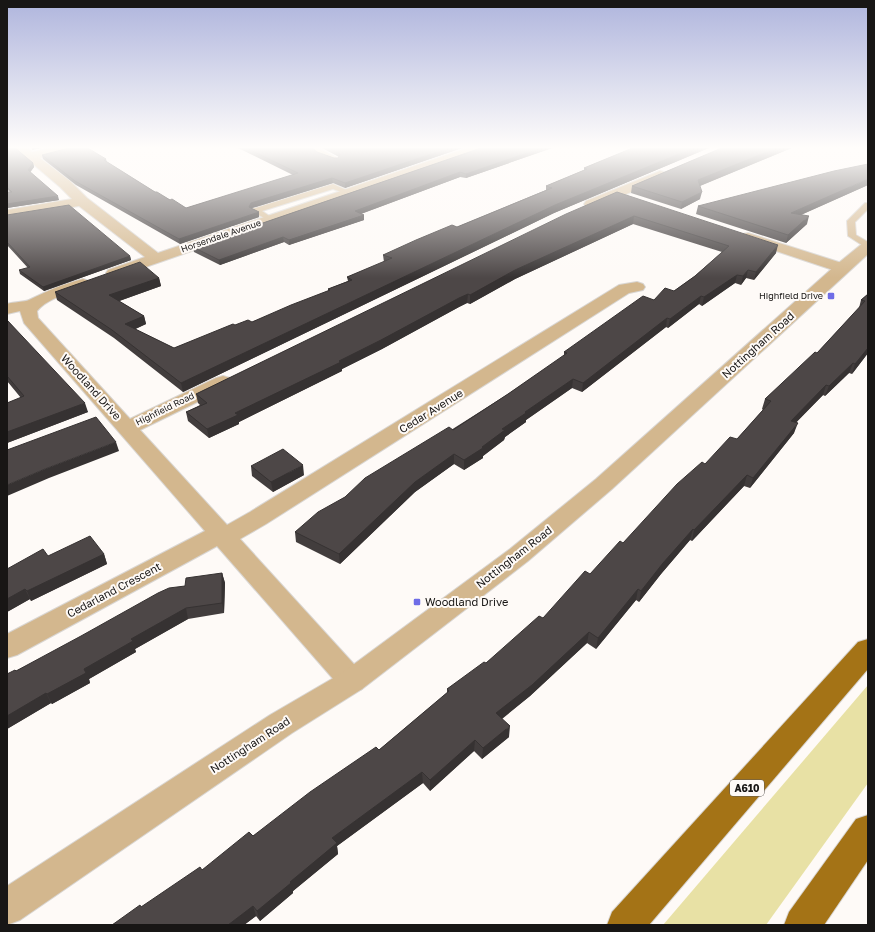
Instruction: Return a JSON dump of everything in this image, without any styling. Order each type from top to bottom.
[{"type":"highway","name":"A610","points":[[625,925],[868,650]]},
{"type":"highway","points":[[802,925],[868,831]]},
{"type":"street","points":[[71,190],[82,201],[156,259]]},
{"type":"street","name":"Horsendale Avenue","points":[[31,306],[58,292],[352,190]]},
{"type":"street","points":[[574,211],[624,190]]},
{"type":"street","points":[[616,194],[639,201]]},
{"type":"street","points":[[7,214],[82,201]]},
{"type":"street","points":[[737,233],[842,268]]},
{"type":"street","name":"Nottingham Road","points":[[7,907],[281,724],[352,681],[519,555],[604,484],[868,246]]},
{"type":"street","name":"Cedar Avenue","points":[[222,535],[272,510],[625,288],[637,288]]},
{"type":"street","points":[[7,309],[17,306],[31,306]]},
{"type":"street","name":"Woodland Drive","points":[[31,306],[28,311],[30,319],[352,681]]},
{"type":"street","name":"Highfield Road","points":[[120,420],[235,376]]},
{"type":"street","points":[[92,420],[120,420]]},
{"type":"street","name":"Cedarland Crescent","points":[[7,647],[222,535]]},
{"type":"lane","name":"Nottingham Road","points":[[868,205],[851,221],[852,236],[868,246]]},
{"type":"shaded area","points":[[868,685],[868,783],[766,925],[663,925]]},
{"type":"building","points":[[10,190],[52,190],[58,196],[7,204],[7,192],[12,192]]},
{"type":"building","points":[[92,190],[153,190],[170,200],[172,199],[186,208],[242,190],[292,190],[251,203],[249,207],[259,212],[179,239]]},
{"type":"building","points":[[357,190],[410,190],[355,211],[364,215],[289,240],[283,237],[219,260],[193,247]]},
{"type":"building","points":[[546,190],[590,190],[555,205],[181,383],[112,330],[55,292],[140,262],[159,278],[109,295],[144,316],[125,324],[174,348],[233,324],[235,325],[248,320],[252,322],[330,290],[328,289],[352,280],[347,277],[392,258],[383,255],[452,225],[457,227]]},
{"type":"building","points":[[646,190],[701,190],[702,192],[682,202]]},
{"type":"building","points":[[758,190],[842,190],[791,213],[809,216],[788,235],[698,206]]},
{"type":"building","points":[[617,192],[778,245],[756,272],[748,270],[743,276],[737,275],[704,297],[701,296],[670,319],[667,318],[583,383],[573,379],[525,412],[526,413],[502,429],[505,430],[482,447],[483,448],[464,460],[454,454],[415,482],[339,554],[295,532],[318,512],[345,497],[365,478],[449,427],[453,430],[508,394],[567,353],[564,352],[643,296],[654,300],[665,288],[674,291],[695,276],[729,246],[634,216],[515,270],[470,295],[468,294],[459,298],[339,361],[341,362],[235,413],[238,415],[207,429],[186,412],[207,403],[196,394],[566,214]]},
{"type":"building","points":[[69,205],[130,256],[43,287],[19,270],[30,267],[7,242],[7,215]]},
{"type":"building","points":[[868,294],[868,348],[855,364],[853,363],[829,386],[826,385],[791,421],[798,423],[753,478],[747,475],[694,530],[693,529],[641,591],[638,589],[598,638],[589,632],[532,685],[496,713],[510,726],[483,748],[475,740],[430,780],[422,772],[332,838],[337,843],[257,911],[253,906],[228,925],[112,925],[140,905],[141,907],[200,867],[202,870],[249,832],[253,836],[310,792],[376,747],[379,750],[449,691],[447,689],[484,662],[486,663],[539,616],[543,618],[585,571],[590,574],[620,541],[623,543],[677,484],[702,462],[705,464],[730,437],[737,439],[771,401],[765,399],[815,352],[817,353],[865,301],[861,300]]},
{"type":"building","points":[[7,320],[85,403],[7,432],[7,403],[24,396],[7,376]]},
{"type":"building","points":[[96,417],[116,442],[7,485],[7,450]]},
{"type":"building","points":[[283,449],[303,465],[271,482],[251,466]]},
{"type":"building","points":[[90,536],[104,554],[27,591],[25,589],[7,599],[7,569],[43,549],[48,556]]},
{"type":"building","points":[[222,573],[222,603],[186,608],[131,639],[133,641],[84,669],[86,673],[47,694],[46,693],[7,716],[7,674],[15,670],[16,671],[158,593],[169,588],[185,586],[186,578]]},
{"type":"place","name":"Highfield Drive","points":[[831,296]]},
{"type":"place","name":"Woodland Drive","points":[[417,602]]}]
